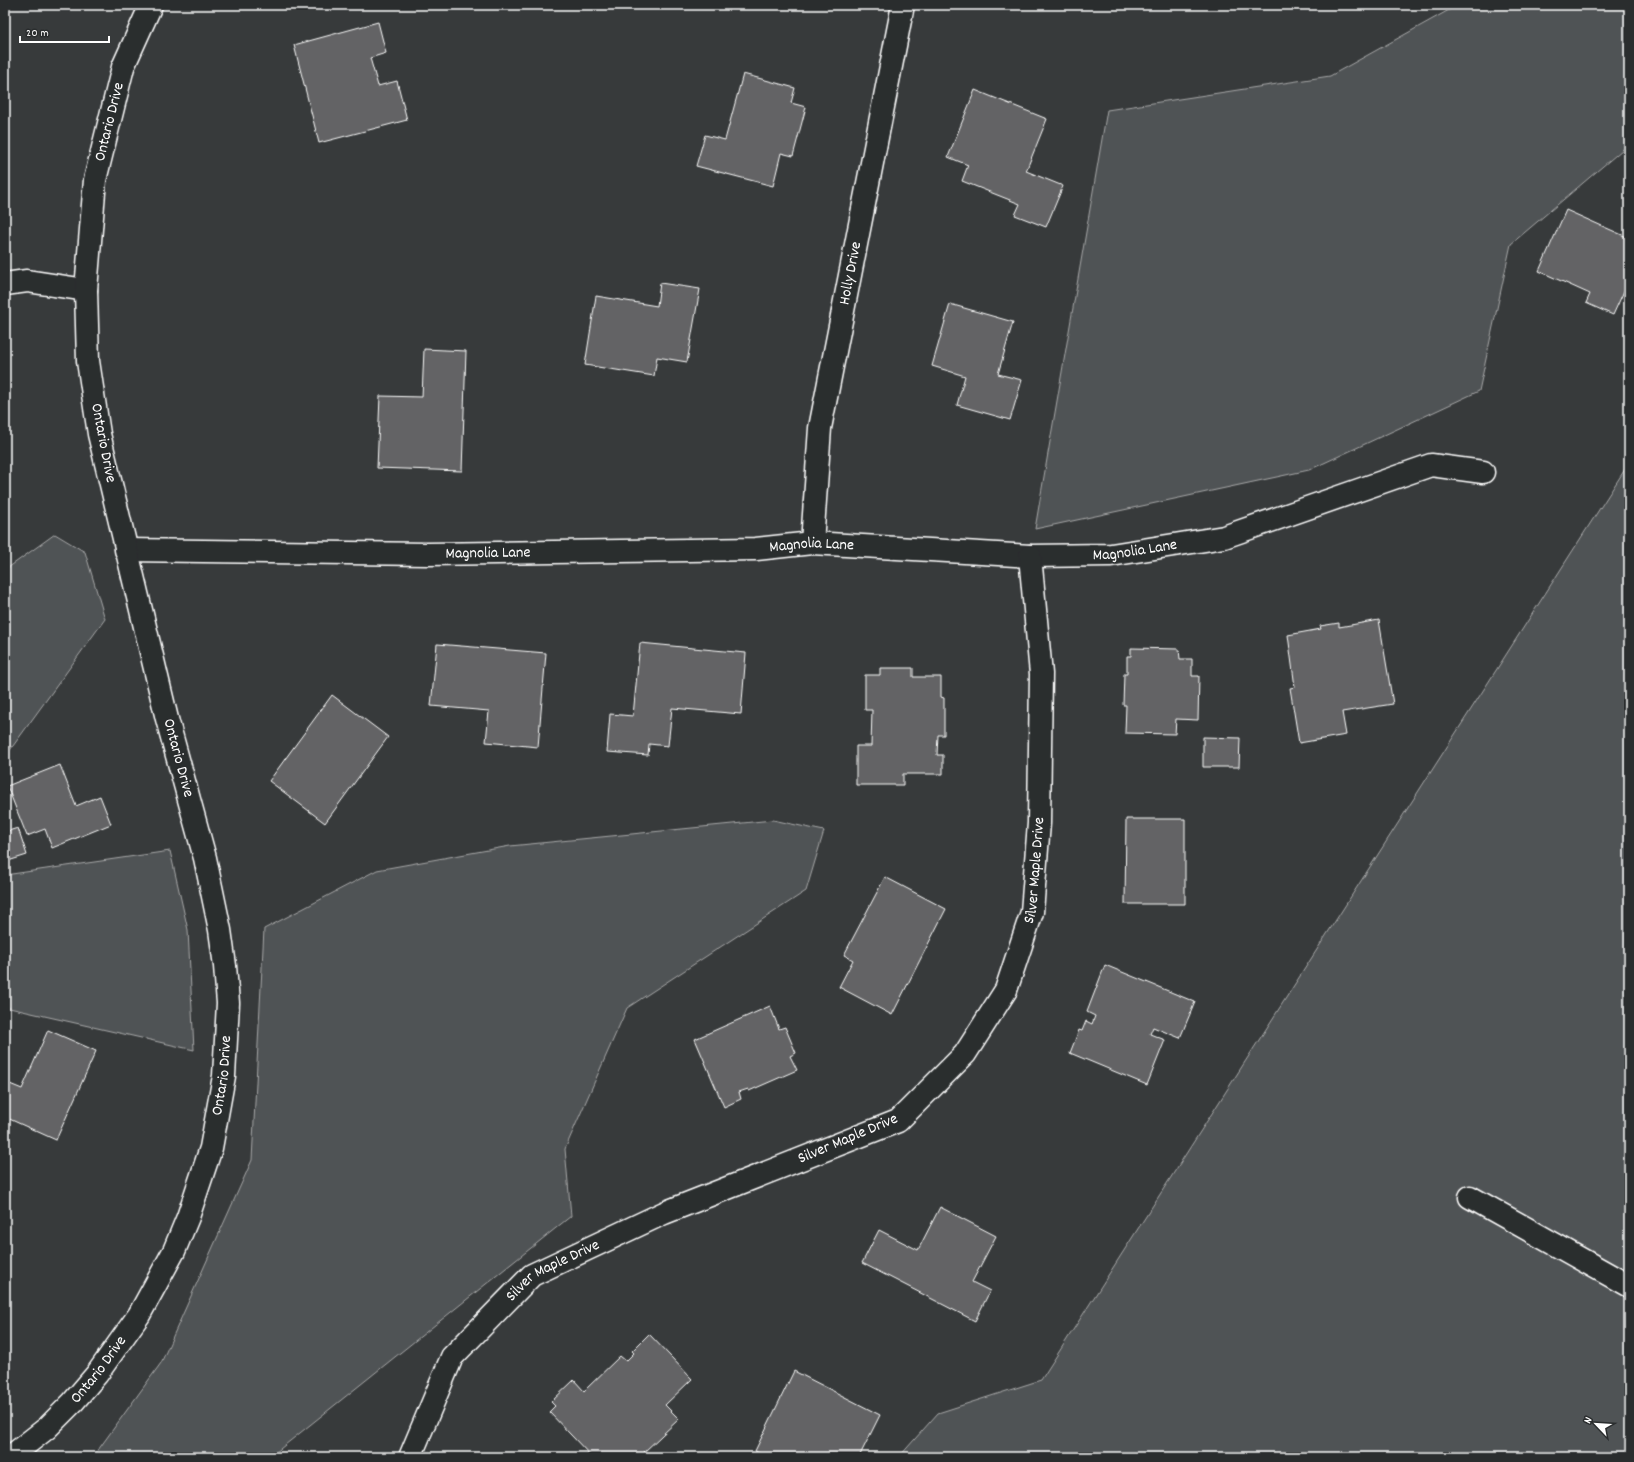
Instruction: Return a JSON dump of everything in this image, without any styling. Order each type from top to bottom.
[{"type":"street","name":"Ontario Drive","points":[[10,1457],[47,1428],[73,1402],[97,1374],[139,1315],[174,1251],[188,1217],[211,1148],[224,1076],[228,1003],[226,966],[220,930],[205,858],[167,719],[99,434],[88,361],[86,290],[95,180],[124,67],[151,5]]},
{"type":"street","name":"Holly Drive","points":[[812,543],[820,428],[903,5]]},
{"type":"street","points":[[5,284],[27,282],[86,290]]},
{"type":"street","name":"Magnolia Lane","points":[[126,550],[428,554],[756,549],[812,543],[1030,556],[1111,555],[1224,537],[1431,465],[1483,472]]},
{"type":"street","name":"Silver Maple Drive","points":[[410,1457],[452,1357],[532,1275],[664,1213],[898,1121],[965,1054],[1006,990],[1032,912],[1039,823],[1041,674],[1030,556]]},
{"type":"street","points":[[1470,1197],[1629,1286]]},
{"type":"shaded area","points":[[1458,5],[1629,5],[1629,144],[1511,244],[1479,391],[1309,470],[1035,529],[1107,110],[1330,76]]},
{"type":"shaded area","points":[[1629,463],[1629,1457],[899,1457],[938,1413],[1041,1380]]},
{"type":"shaded area","points":[[55,534],[85,552],[105,619],[5,757],[5,570]]},
{"type":"shaded area","points":[[773,820],[824,831],[806,891],[627,1008],[565,1149],[571,1216],[270,1457],[93,1457],[161,1363],[252,1160],[264,929],[377,870],[510,846]]},
{"type":"shaded area","points":[[170,851],[188,930],[194,1050],[5,1007],[5,875]]},
{"type":"building","points":[[378,22],[386,53],[370,58],[378,86],[397,81],[407,120],[319,143],[294,45]]},
{"type":"building","points":[[743,74],[795,88],[791,103],[806,107],[793,156],[781,153],[773,186],[696,166],[705,135],[725,140]]},
{"type":"building","points":[[975,90],[1047,119],[1026,171],[1063,186],[1046,227],[1015,215],[1020,204],[962,181],[968,165],[948,157]]},
{"type":"building","points":[[1566,210],[1629,238],[1629,280],[1613,315],[1586,303],[1590,294],[1539,271]]},
{"type":"building","points":[[660,283],[700,289],[687,362],[657,357],[654,376],[585,365],[596,296],[657,306]]},
{"type":"building","points":[[950,304],[1013,322],[998,374],[1022,380],[1010,420],[957,405],[965,376],[932,366]]},
{"type":"building","points":[[424,349],[466,351],[462,471],[377,468],[380,396],[422,397]]},
{"type":"building","points":[[1379,620],[1393,704],[1342,712],[1346,735],[1299,743],[1290,688],[1295,687],[1288,635],[1321,629],[1320,626],[1339,623],[1339,627]]},
{"type":"building","points":[[640,643],[746,653],[741,714],[672,708],[668,746],[649,744],[648,755],[607,752],[610,714],[633,716]]},
{"type":"building","points":[[437,644],[546,653],[538,747],[486,742],[489,711],[431,706]]},
{"type":"building","points":[[1131,648],[1179,649],[1180,659],[1192,659],[1192,676],[1199,676],[1198,720],[1176,719],[1175,734],[1125,733],[1126,705],[1123,705],[1124,674],[1127,674],[1127,656],[1131,656]]},
{"type":"building","points":[[880,668],[913,668],[913,677],[941,677],[941,697],[944,698],[944,735],[938,735],[937,755],[943,755],[943,774],[903,774],[903,785],[856,785],[856,746],[871,746],[872,710],[865,710],[865,675],[880,675]]},
{"type":"building","points":[[332,695],[388,737],[325,823],[269,781]]},
{"type":"building","points":[[1203,737],[1240,738],[1239,767],[1203,767]]},
{"type":"building","points":[[60,765],[76,806],[100,796],[111,824],[52,848],[45,829],[27,836],[7,786]]},
{"type":"building","points":[[1126,819],[1185,819],[1185,904],[1125,904]]},
{"type":"building","points":[[18,828],[27,855],[5,862],[5,832]]},
{"type":"building","points":[[885,877],[946,909],[892,1015],[839,987],[853,960],[844,955]]},
{"type":"building","points":[[1105,965],[1195,1002],[1180,1038],[1153,1027],[1150,1034],[1165,1040],[1147,1085],[1070,1053],[1079,1030],[1082,1031],[1086,1021],[1092,1024],[1095,1016],[1087,1012]]},
{"type":"building","points":[[770,1006],[779,1029],[785,1027],[796,1053],[790,1056],[797,1070],[749,1091],[748,1089],[739,1092],[741,1099],[724,1107],[695,1039]]},
{"type":"building","points":[[48,1030],[96,1051],[56,1140],[5,1117],[5,1082],[22,1089]]},
{"type":"building","points":[[940,1207],[996,1236],[972,1282],[990,1291],[975,1321],[862,1263],[879,1230],[918,1250]]},
{"type":"building","points":[[649,1334],[692,1379],[665,1405],[679,1419],[644,1452],[647,1455],[644,1457],[592,1457],[549,1412],[555,1406],[551,1402],[574,1380],[584,1391],[620,1356],[626,1361],[634,1353],[632,1351]]},
{"type":"building","points":[[794,1371],[880,1415],[859,1457],[802,1457],[798,1455],[796,1457],[767,1457],[755,1451]]}]
